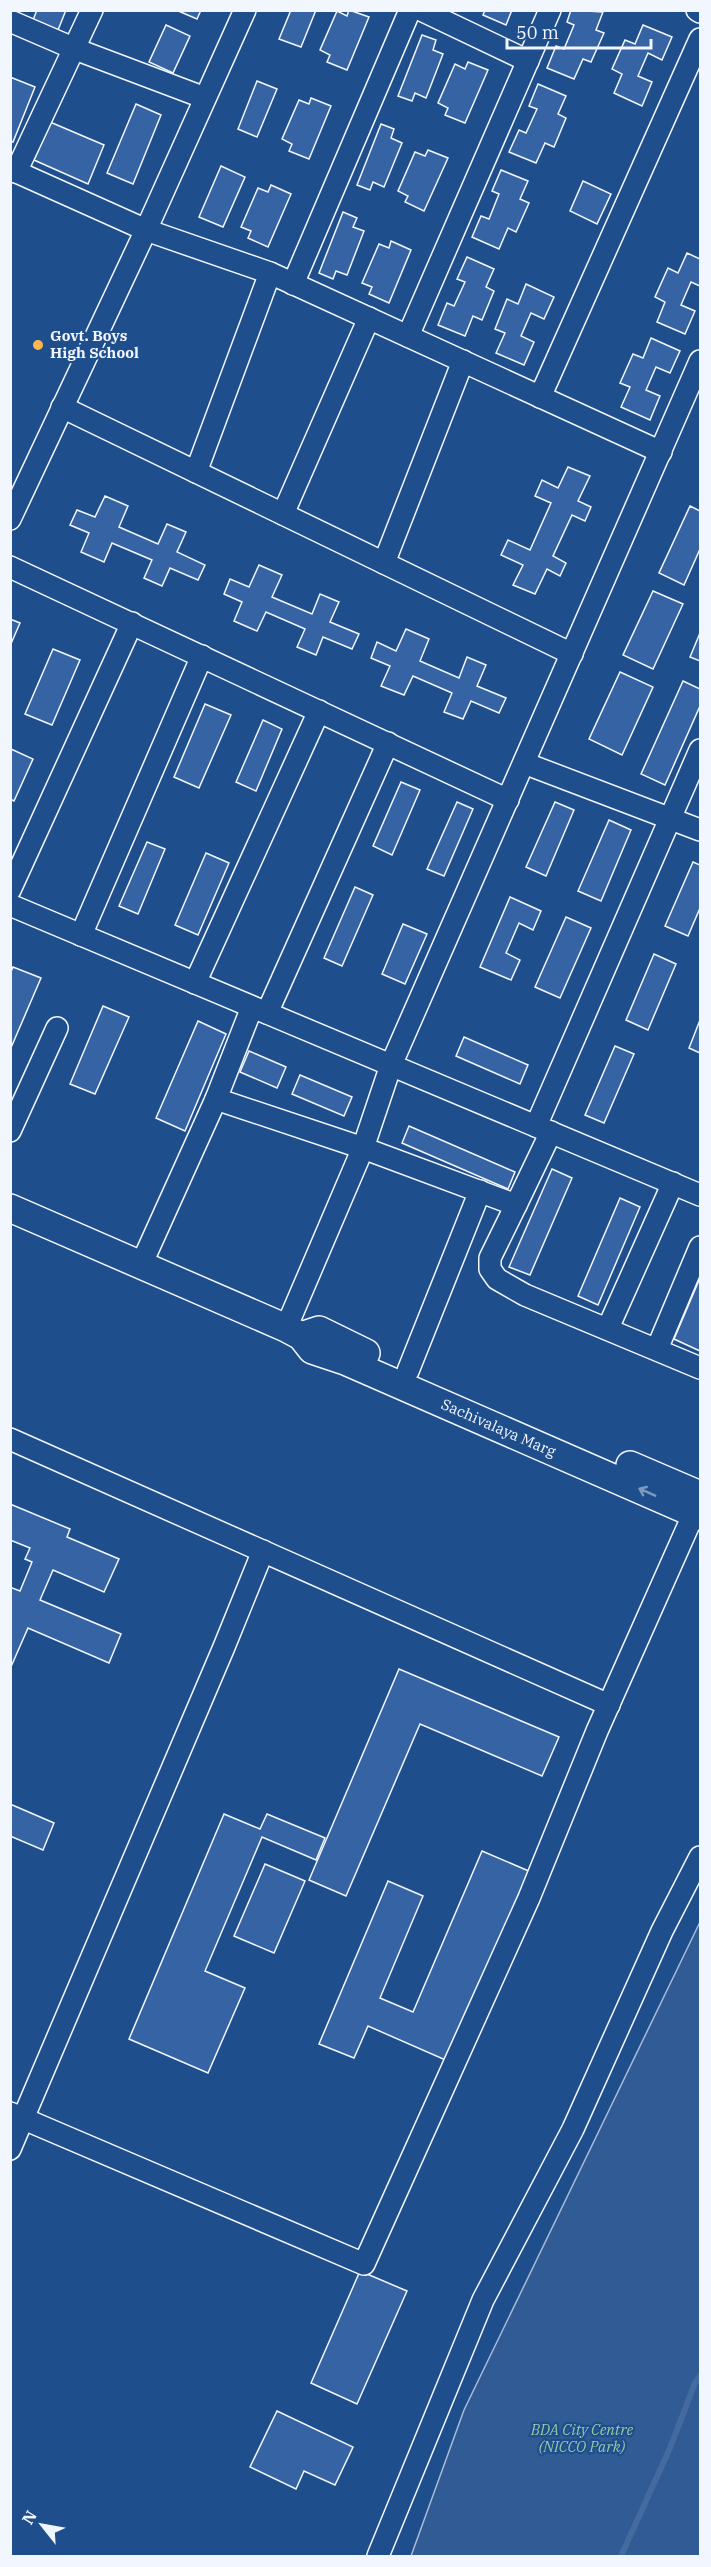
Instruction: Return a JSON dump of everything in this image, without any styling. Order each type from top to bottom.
[{"type":"main road","name":"Sachivalaya Marg","points":[[10,1208],[293,1332],[312,1350],[354,1365],[698,1508]]},
{"type":"main road","name":"Sachivalaya Marg","points":[[293,1332],[319,1330],[698,1508]]},
{"type":"street","points":[[92,10],[75,49],[13,170],[146,230],[270,273],[661,452]]},
{"type":"street","points":[[10,519],[146,230],[245,10]]},
{"type":"street","points":[[293,284],[410,10]]},
{"type":"street","points":[[421,10],[528,61]]},
{"type":"street","points":[[408,336],[550,10]]},
{"type":"street","points":[[10,21],[75,49],[205,98]]},
{"type":"street","points":[[540,397],[700,39]]},
{"type":"street","points":[[196,472],[270,273]]},
{"type":"street","points":[[283,514],[369,318]]},
{"type":"street","points":[[384,563],[463,361]]},
{"type":"street","points":[[293,1332],[363,1148],[391,1065],[661,452],[695,389],[700,361]]},
{"type":"street","points":[[62,407],[572,654]]},
{"type":"street","points":[[10,567],[508,800]]},
{"type":"street","points":[[10,890],[132,623]]},
{"type":"street","points":[[81,934],[202,656]]},
{"type":"street","points":[[195,983],[319,711]]},
{"type":"street","points":[[141,1265],[216,1099],[388,743]]},
{"type":"street","points":[[700,750],[544,1129],[516,1205],[490,1258],[490,1269],[497,1279],[525,1295],[700,1368]]},
{"type":"street","points":[[524,763],[700,830]]},
{"type":"street","points":[[10,905],[673,1183],[698,1189]]},
{"type":"street","points":[[10,1131],[57,1028]]},
{"type":"street","points":[[216,1099],[363,1148],[516,1205]]},
{"type":"street","points":[[608,1328],[673,1183]]},
{"type":"street","points":[[408,1371],[480,1191]]},
{"type":"street","points":[[657,1349],[700,1247]]},
{"type":"street","points":[[10,1439],[609,1705]]},
{"type":"street","points":[[18,2116],[364,2264],[529,1898],[609,1705],[698,1508]]},
{"type":"street","points":[[10,2149],[18,2116],[263,1551]]},
{"type":"street","points":[[378,2556],[483,2300],[573,2129],[662,1931],[700,1857]]},
{"type":"green space","name":"BDA City Centre (NICCO Park)","points":[[700,1922],[700,2556],[411,2556],[464,2410]]},
{"type":"building","points":[[37,10],[66,10],[58,30],[33,20]]},
{"type":"building","points":[[176,10],[201,10],[197,19]]},
{"type":"building","points":[[291,10],[316,10],[301,47],[279,39]]},
{"type":"building","points":[[349,10],[369,17],[347,70],[327,62],[330,55],[320,50],[337,11],[347,16]]},
{"type":"building","points":[[485,10],[512,10],[506,25],[483,15]]},
{"type":"building","points":[[571,10],[603,12],[596,30],[604,33],[591,62],[583,59],[574,79],[547,68],[556,46],[564,49],[574,25],[567,22]]},
{"type":"building","points":[[166,25],[190,36],[173,73],[149,62]]},
{"type":"building","points":[[643,25],[672,37],[662,60],[648,53],[638,76],[652,82],[642,106],[614,93],[622,74],[612,69],[625,40],[635,44]]},
{"type":"building","points":[[422,35],[436,40],[433,50],[443,54],[426,98],[415,93],[412,101],[398,96]]},
{"type":"building","points":[[468,62],[488,70],[465,123],[445,115],[448,108],[438,103],[455,64],[465,69]]},
{"type":"building","points":[[10,77],[35,87],[13,142],[10,140]]},
{"type":"building","points":[[257,81],[277,89],[257,137],[238,129]]},
{"type":"building","points":[[538,84],[566,96],[558,114],[566,118],[554,147],[545,143],[536,163],[509,152],[519,130],[526,133],[537,109],[529,106]]},
{"type":"building","points":[[311,98],[331,106],[309,159],[289,151],[292,144],[282,139],[299,100],[309,104]]},
{"type":"building","points":[[136,104],[161,115],[133,184],[107,173]]},
{"type":"building","points":[[50,122],[104,145],[88,184],[34,160]]},
{"type":"building","points":[[381,124],[394,129],[391,138],[402,143],[384,187],[373,182],[370,190],[357,185]]},
{"type":"building","points":[[428,150],[448,158],[424,211],[405,202],[408,196],[398,191],[415,152],[425,156]]},
{"type":"building","points":[[221,166],[245,177],[223,227],[199,217]]},
{"type":"building","points":[[501,170],[528,181],[520,199],[529,203],[516,232],[508,228],[499,249],[472,237],[481,216],[489,219],[499,194],[492,191]]},
{"type":"building","points":[[583,181],[611,194],[597,224],[570,211]]},
{"type":"building","points":[[271,185],[291,194],[268,247],[248,238],[251,231],[241,227],[258,188],[268,192]]},
{"type":"building","points":[[343,212],[357,218],[353,227],[364,231],[347,275],[336,271],[333,279],[319,273]]},
{"type":"building","points":[[391,241],[411,250],[389,303],[369,294],[372,287],[362,283],[379,244],[389,248]]},
{"type":"building","points":[[687,253],[700,259],[700,286],[691,282],[681,305],[695,311],[685,334],[657,322],[665,302],[655,297],[668,268],[678,273]]},
{"type":"building","points":[[467,257],[494,269],[486,287],[494,291],[482,320],[473,316],[465,336],[438,325],[447,303],[454,306],[465,282],[457,279]]},
{"type":"building","points":[[526,284],[554,297],[544,319],[531,313],[521,336],[534,342],[524,365],[496,353],[505,333],[495,329],[507,299],[518,304]]},
{"type":"building","points":[[651,338],[680,351],[670,373],[656,367],[646,390],[660,396],[650,420],[621,407],[630,387],[620,383],[633,354],[643,358]]},
{"type":"building","points":[[568,467],[590,476],[578,501],[591,507],[585,521],[572,515],[553,556],[566,563],[560,576],[547,569],[535,594],[513,585],[523,565],[501,555],[508,540],[530,550],[551,503],[535,496],[542,480],[558,488]]},
{"type":"building","points":[[105,496],[128,506],[119,527],[158,544],[167,524],[186,532],[177,552],[205,565],[198,580],[170,568],[162,586],[144,578],[152,560],[112,543],[104,562],[81,552],[89,533],[70,525],[77,510],[95,517]]},
{"type":"building","points":[[690,506],[700,511],[700,549],[684,585],[659,573]]},
{"type":"building","points":[[259,565],[282,575],[272,597],[312,614],[320,594],[339,602],[330,622],[359,634],[352,649],[323,637],[316,655],[297,647],[305,629],[266,612],[257,631],[234,621],[242,602],[224,594],[230,579],[249,587]]},
{"type":"building","points":[[653,591],[683,604],[653,669],[623,655]]},
{"type":"building","points":[[10,619],[20,623],[10,646]]},
{"type":"building","points":[[406,629],[429,639],[420,661],[459,678],[467,657],[486,665],[477,686],[506,698],[499,713],[471,701],[463,719],[444,712],[452,693],[413,676],[404,695],[381,686],[390,666],[371,658],[377,642],[396,651]]},
{"type":"building","points":[[700,633],[700,661],[690,657]]},
{"type":"building","points":[[53,649],[80,660],[52,725],[25,714]]},
{"type":"building","points":[[620,672],[653,687],[622,755],[589,739]]},
{"type":"building","points":[[683,681],[700,689],[700,706],[665,785],[641,774]]},
{"type":"building","points":[[205,704],[231,715],[199,788],[174,777]]},
{"type":"building","points":[[263,720],[282,729],[256,791],[236,782]]},
{"type":"building","points":[[11,749],[33,759],[14,801],[10,799]]},
{"type":"building","points":[[401,782],[420,790],[392,855],[373,846]]},
{"type":"building","points":[[457,802],[473,809],[444,876],[427,869]]},
{"type":"building","points":[[555,802],[574,810],[546,876],[526,867]]},
{"type":"building","points":[[609,820],[631,830],[601,901],[578,891]]},
{"type":"building","points":[[147,842],[165,849],[138,914],[119,906]]},
{"type":"building","points":[[206,853],[229,863],[198,935],[175,925]]},
{"type":"building","points":[[693,862],[700,865],[700,908],[688,936],[665,926]]},
{"type":"building","points":[[355,887],[373,895],[342,966],[324,958]]},
{"type":"building","points":[[510,897],[541,911],[533,930],[519,923],[506,953],[520,960],[511,980],[480,967]]},
{"type":"building","points":[[566,917],[591,928],[560,998],[535,987]]},
{"type":"building","points":[[403,924],[427,934],[405,984],[382,974]]},
{"type":"building","points":[[654,954],[676,964],[648,1030],[626,1020]]},
{"type":"building","points":[[13,967],[41,978],[10,1050],[10,974]]},
{"type":"building","points":[[103,1006],[129,1017],[95,1094],[70,1084]]},
{"type":"building","points":[[700,1020],[700,1053],[689,1048]]},
{"type":"building","points":[[198,1021],[226,1034],[185,1131],[156,1118]]},
{"type":"building","points":[[464,1037],[528,1065],[520,1084],[456,1056]]},
{"type":"building","points":[[615,1046],[634,1054],[604,1123],[585,1115]]},
{"type":"building","points":[[249,1051],[286,1067],[277,1088],[240,1072]]},
{"type":"building","points":[[300,1075],[352,1097],[344,1116],[292,1094]]},
{"type":"building","points":[[409,1126],[515,1172],[508,1189],[402,1143]]},
{"type":"building","points":[[552,1169],[572,1178],[530,1275],[509,1267]]},
{"type":"building","points":[[620,1198],[640,1207],[598,1305],[578,1296]]},
{"type":"building","points":[[700,1278],[700,1351],[674,1339]]},
{"type":"building","points":[[10,1504],[70,1529],[67,1537],[119,1559],[104,1592],[53,1570],[40,1600],[121,1634],[109,1663],[28,1628],[10,1669],[10,1587],[20,1591],[32,1562],[25,1559],[30,1548],[10,1540]]},
{"type":"building","points":[[399,1669],[559,1737],[542,1776],[420,1724],[346,1896],[309,1880]]},
{"type":"building","points":[[10,1804],[54,1823],[43,1850],[10,1836]]},
{"type":"building","points":[[224,1814],[260,1829],[267,1814],[325,1838],[316,1860],[262,1837],[205,1971],[245,1988],[208,2073],[129,2039]]},
{"type":"building","points":[[482,1851],[531,1872],[450,2062],[368,2026],[354,2058],[319,2044],[388,1881],[423,1896],[380,1998],[413,2012]]},
{"type":"building","points":[[265,1864],[305,1881],[274,1953],[234,1936]]},
{"type":"building","points":[[360,2271],[407,2291],[357,2404],[311,2383]]},
{"type":"building","points":[[277,2411],[353,2447],[335,2485],[304,2471],[296,2489],[250,2467]]},
{"type":"waterway","points":[[621,2556],[700,2376]]},
{"type":"place","name":"Govt. Boys High School","points":[[38,345]]}]
